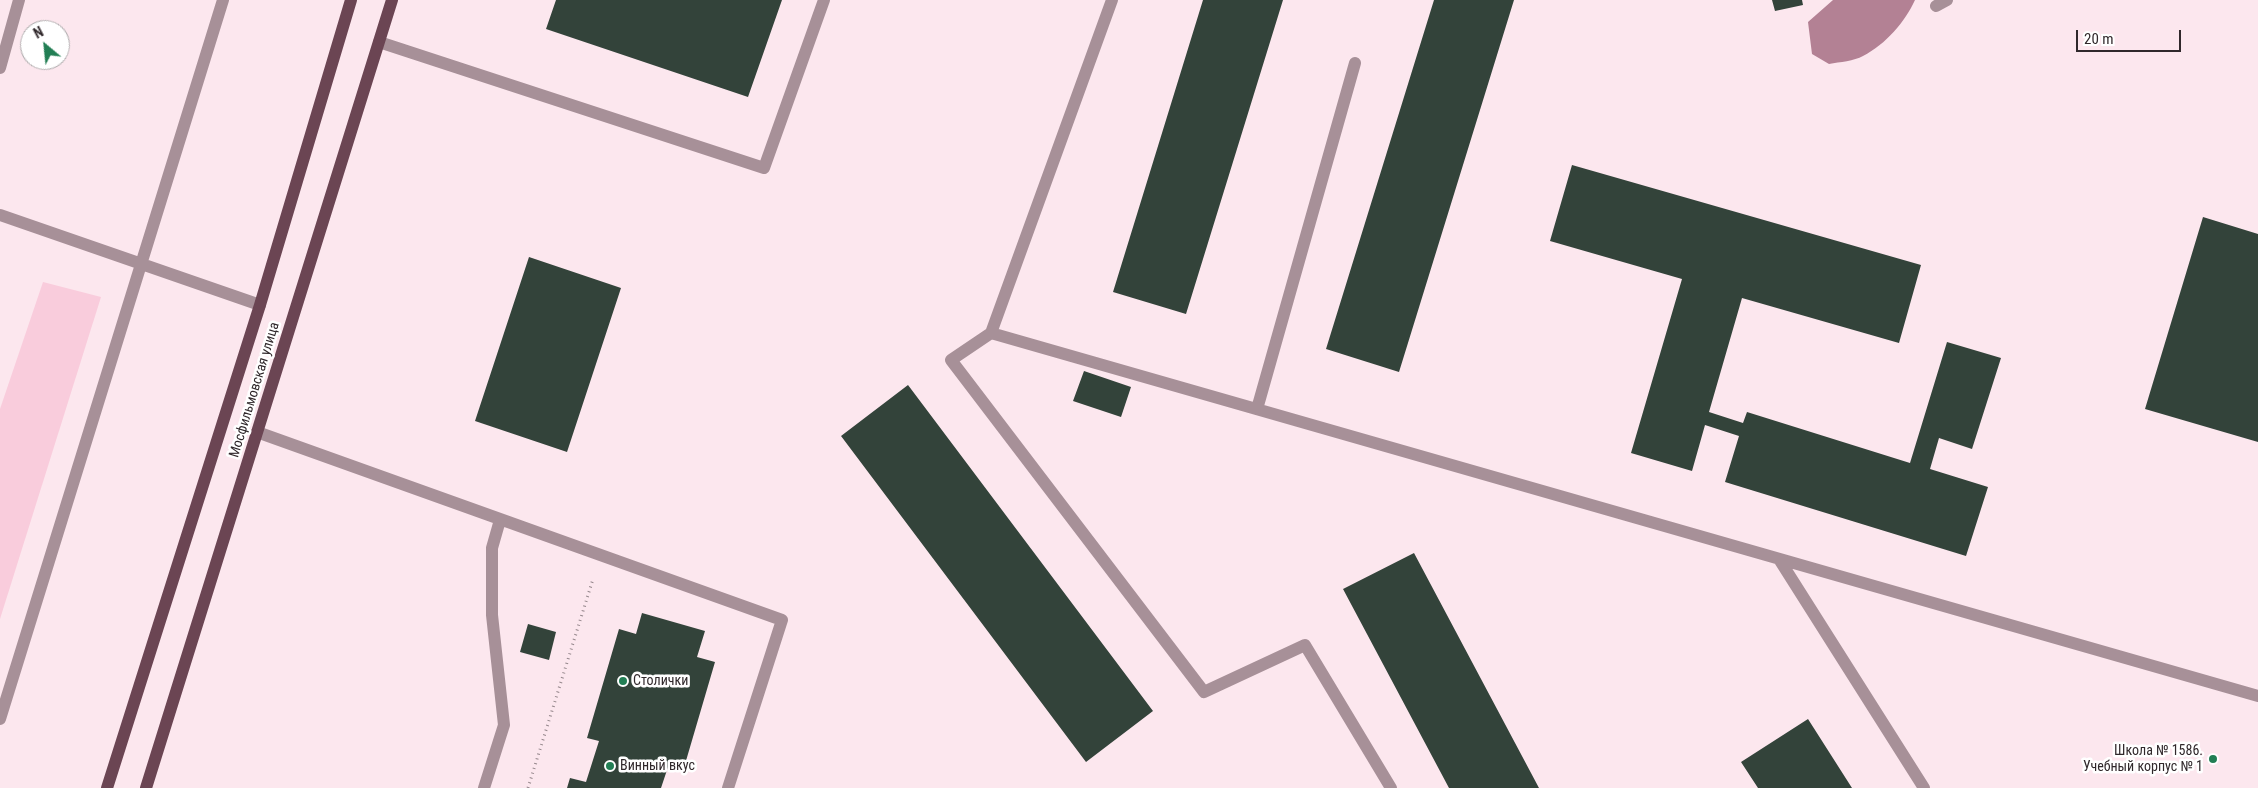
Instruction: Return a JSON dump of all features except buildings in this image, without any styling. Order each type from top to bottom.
[{"type":"main road","name":"Мосфильмовская улица","points":[[107,788],[260,305],[351,0]]},
{"type":"main road","name":"Мосфильмовская улица","points":[[146,788],[392,0]]},
{"type":"street","points":[[0,68],[19,0]]},
{"type":"street","points":[[0,719],[223,0]]},
{"type":"street","points":[[379,42],[764,168],[824,0]]},
{"type":"street","points":[[1112,0],[992,333],[951,360],[1204,692],[1305,645],[1391,788]]},
{"type":"street","points":[[1257,409],[1355,63]]},
{"type":"street","points":[[0,215],[260,305]]},
{"type":"street","points":[[992,333],[2258,696]]},
{"type":"street","points":[[257,432],[782,620],[728,788]]},
{"type":"street","points":[[484,788],[504,725],[492,615],[492,548],[500,520]]},
{"type":"street","points":[[1779,559],[1924,788]]},
{"type":"path","points":[[528,788],[593,579]]},
{"type":"shaded area","points":[[1833,0],[1915,0],[1894,32],[1871,51],[1859,58],[1829,64],[1812,54],[1808,22]]},
{"type":"shaded area","points":[[43,282],[101,297],[0,619],[0,409]]},
{"type":"place","name":"Столички","points":[[623,681]]},
{"type":"place","name":"Школа № 1586. Учебный корпус № 1","points":[[2213,759]]},
{"type":"place","name":"Винный вкус","points":[[610,766]]}]
